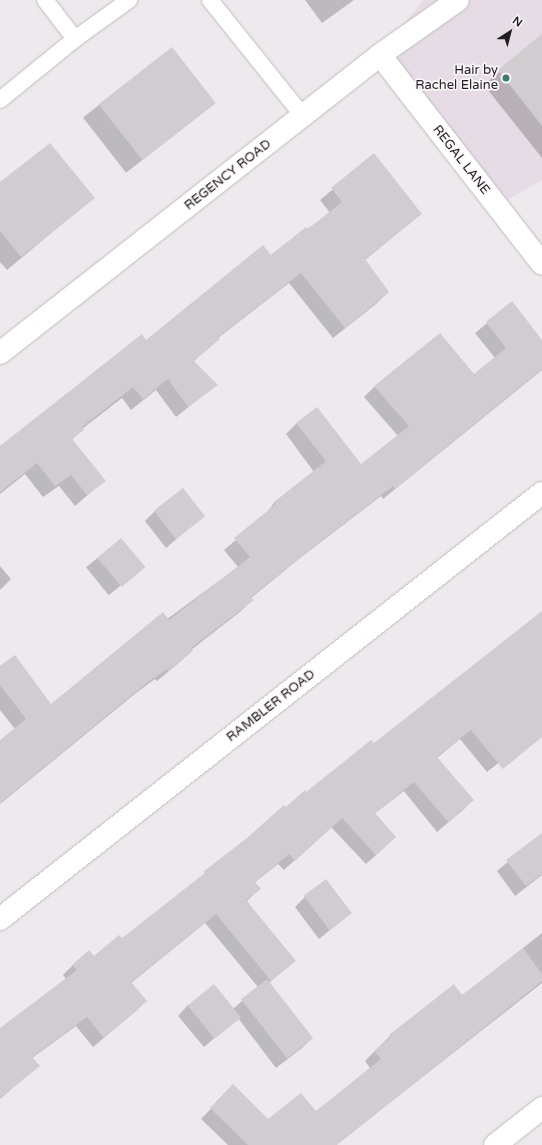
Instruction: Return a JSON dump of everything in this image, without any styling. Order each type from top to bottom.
[{"type":"street","name":"REGENCY ROAD","points":[[0,353],[380,55],[458,0]]},
{"type":"street","name":"REGAL LANE","points":[[380,55],[542,264]]},
{"type":"street","name":"RAMBLER ROAD","points":[[0,919],[542,493]]},
{"type":"street","points":[[495,1145],[542,1108]]},
{"type":"lane","points":[[45,0],[75,39]]},
{"type":"lane","points":[[0,100],[75,39],[129,0]]},
{"type":"lane","points":[[210,0],[303,116]]},
{"type":"shaded area","points":[[423,0],[542,0],[542,180],[497,206],[380,55]]},
{"type":"building","points":[[542,34],[542,126],[498,70]]},
{"type":"building","points":[[172,47],[216,103],[142,160],[99,104]]},
{"type":"building","points":[[50,143],[95,198],[21,257],[0,231],[0,182]]},
{"type":"building","points":[[374,153],[422,214],[365,259],[389,292],[345,328],[301,273],[218,337],[220,339],[194,361],[218,385],[188,407],[168,379],[143,399],[133,387],[82,427],[84,430],[72,439],[106,481],[87,495],[71,475],[55,486],[37,463],[0,492],[0,446],[142,334],[146,340],[263,245],[271,255],[306,227],[308,229],[342,202],[331,188]]},
{"type":"building","points":[[512,301],[542,340],[542,369],[395,489],[393,486],[312,548],[251,597],[254,600],[191,648],[193,651],[168,671],[167,669],[148,682],[0,803],[0,740],[26,719],[0,685],[0,666],[15,655],[51,704],[163,612],[169,620],[250,557],[234,538],[276,504],[274,502],[326,461],[296,423],[317,407],[361,464],[409,426],[374,386],[440,333],[474,374],[506,348],[486,322]]},
{"type":"building","points":[[183,488],[205,516],[176,539],[154,511]]},
{"type":"building","points":[[121,538],[145,567],[122,587],[97,558]]},
{"type":"building","points":[[542,611],[542,737],[503,769],[471,730],[437,757],[474,800],[448,822],[414,782],[375,813],[396,837],[376,855],[342,818],[295,861],[289,854],[255,882],[261,889],[246,900],[296,961],[271,981],[216,914],[131,982],[147,1001],[104,1038],[87,1017],[32,1057],[40,1066],[0,1098],[0,1028],[77,970],[72,965],[89,950],[94,956],[119,935],[122,938],[205,873],[203,872],[247,838],[284,805],[286,807],[305,790],[306,792],[371,740],[374,743]]},
{"type":"building","points":[[542,833],[542,874],[526,886],[506,860]]},
{"type":"building","points":[[326,879],[352,913],[330,930],[304,896]]},
{"type":"building","points":[[523,948],[542,974],[542,981],[337,1145],[248,1145],[210,1108],[233,1084],[268,1119],[301,1093],[316,1111],[381,1059],[374,1051],[391,1037],[389,1035],[454,984],[462,995]]},
{"type":"building","points":[[267,979],[313,1038],[287,1058],[241,999]]},
{"type":"building","points":[[214,984],[241,1017],[215,1039],[188,1005]]},
{"type":"place","name":"Hair by Rachel Elaine","points":[[506,78]]}]
